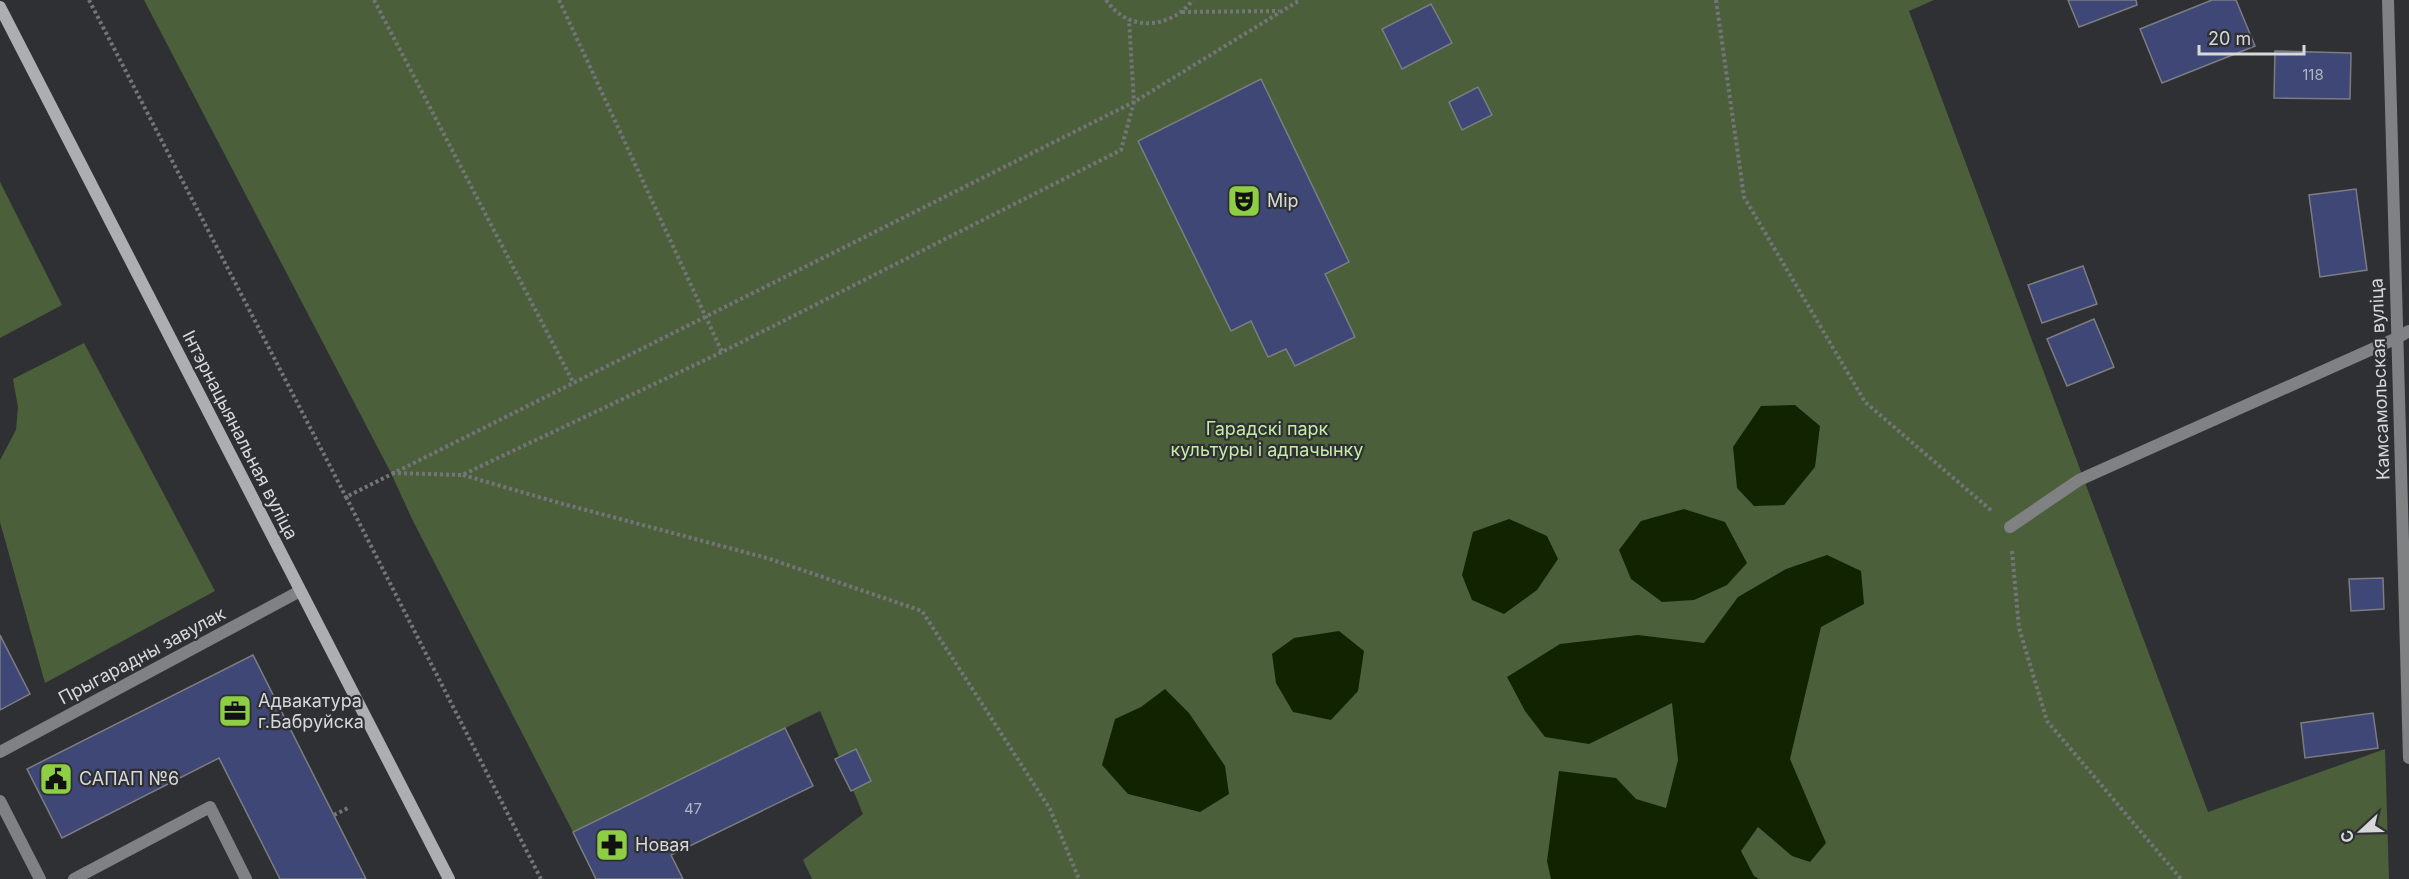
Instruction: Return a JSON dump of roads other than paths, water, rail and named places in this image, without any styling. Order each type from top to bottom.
[{"type":"main road","name":"Інтэрнацыянальная вуліца","points":[[0,7],[449,879]]},
{"type":"street","name":"Камсамольская вуліца","points":[[2388,0],[2409,758]]},
{"type":"street","points":[[2010,527],[2079,480],[2409,331]]},
{"type":"street","name":"Прыгарадны завулак","points":[[0,752],[300,591]]},
{"type":"street","points":[[0,801],[5,824],[40,879]]},
{"type":"street","points":[[74,879],[210,807],[246,879]]},
{"type":"place","name":"Мір","points":[[1244,201]]},
{"type":"place","name":"Адвакатура г.Бабруйска","points":[[235,711]]},
{"type":"place","name":"САПАП №6","points":[[56,779]]},
{"type":"place","name":"Новая","points":[[612,845]]},
{"type":"park label","name":"Гарадскі парк культуры і адпачынку","points":[[1267,439]]}]
